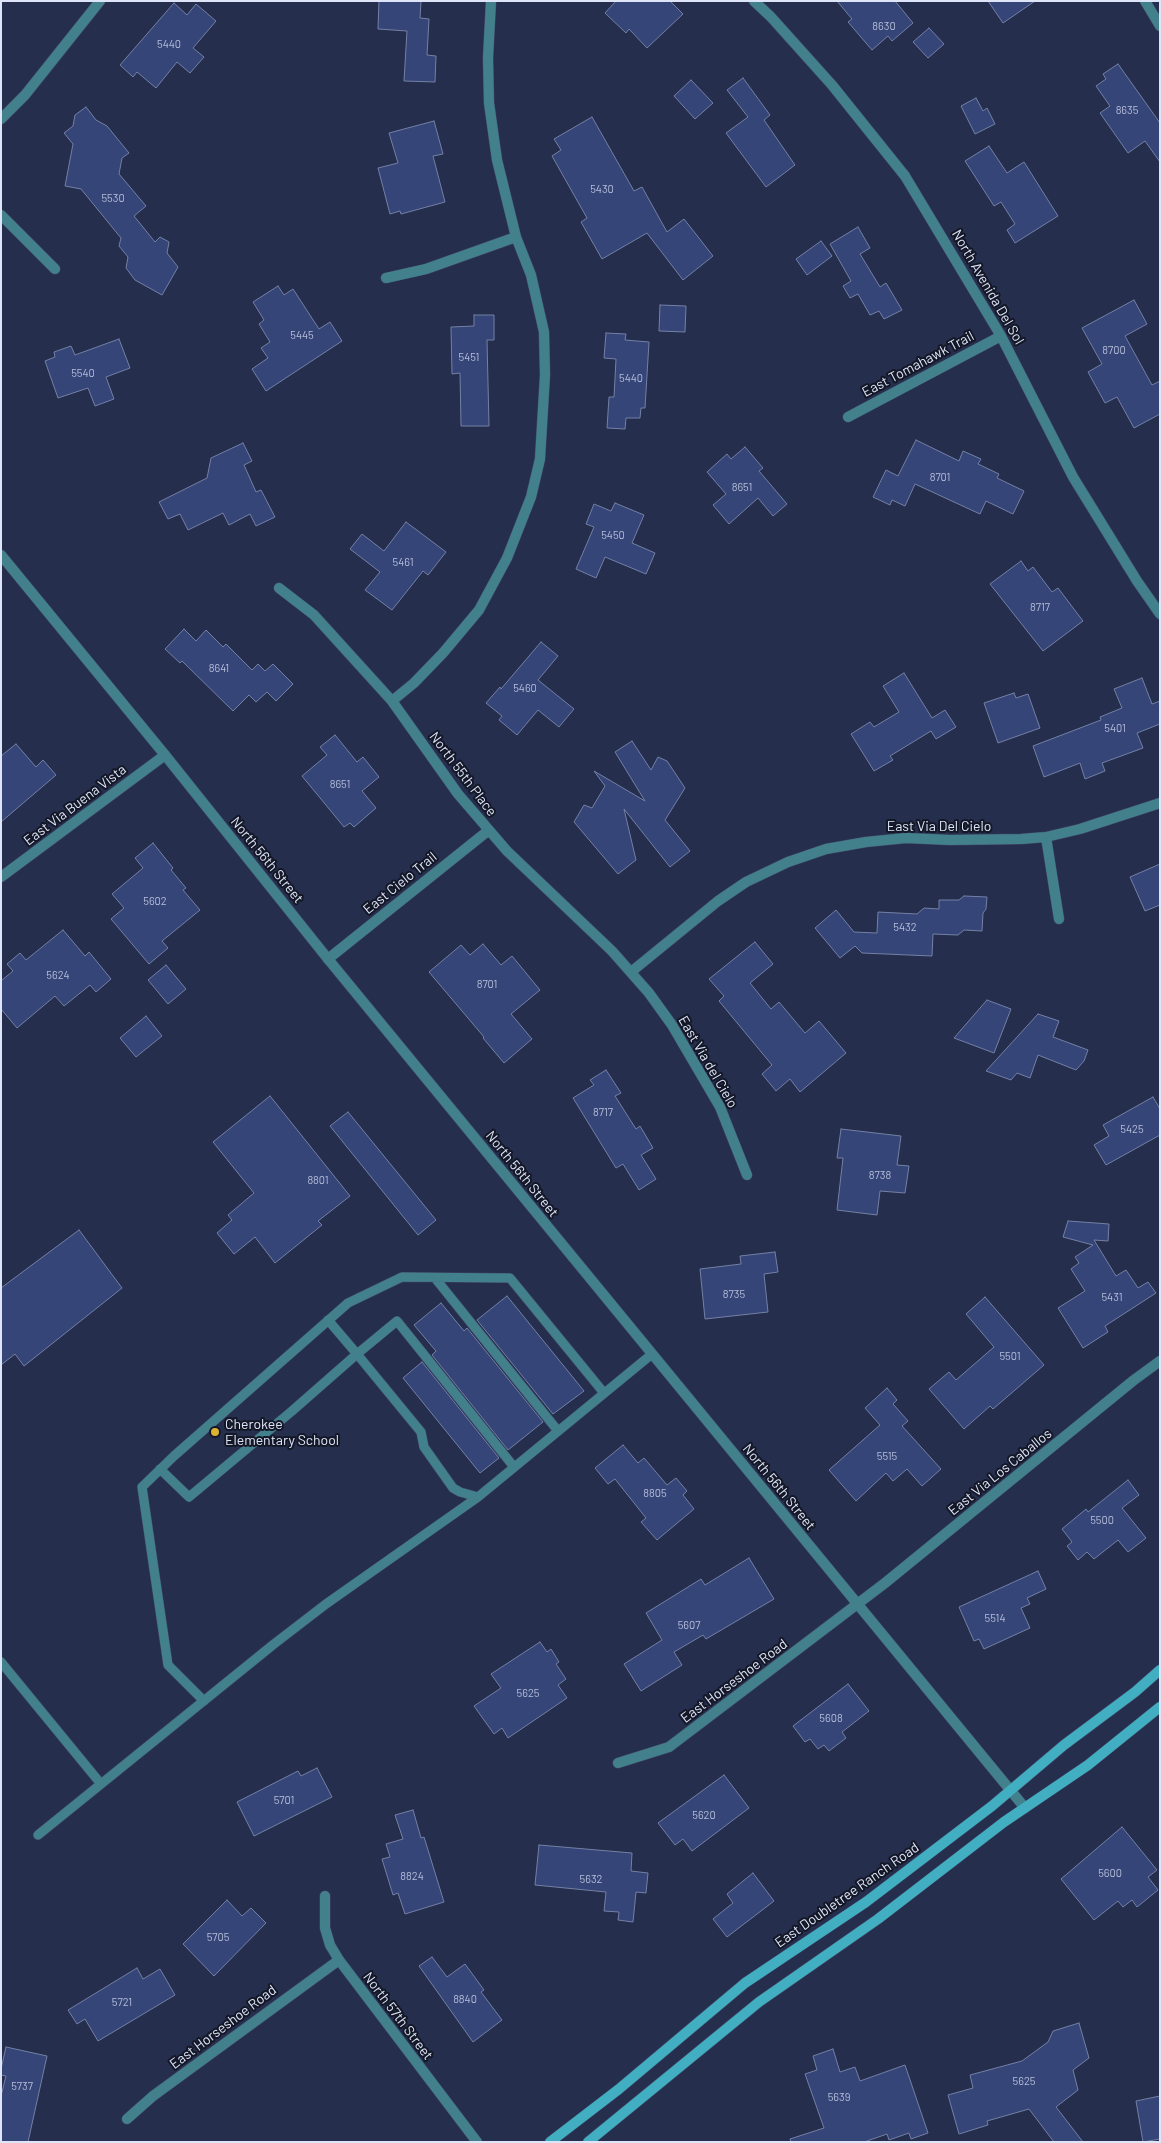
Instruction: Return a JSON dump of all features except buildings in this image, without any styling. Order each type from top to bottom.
[{"type":"main road","name":"East Doubletree Ranch Road","points":[[550,2142],[619,2089],[745,1983],[866,1902],[1011,1790],[1064,1745],[1135,1692],[1160,1670]]},
{"type":"main road","points":[[588,2142],[759,2002],[862,1931],[1004,1822],[1088,1764],[1160,1706]]},
{"type":"street","points":[[1,119],[25,94],[100,1]]},
{"type":"street","points":[[392,701],[414,683],[443,653],[479,610],[507,558],[531,497],[540,459],[545,375],[544,332],[531,275],[516,237],[497,160],[489,103],[488,58],[492,1]]},
{"type":"street","name":"North Avenida Del Sol","points":[[754,1],[771,17],[832,85],[905,176],[1001,336],[1073,478],[1137,582],[1160,614]]},
{"type":"street","points":[[1145,1],[1160,26]]},
{"type":"street","points":[[1,216],[55,269]]},
{"type":"street","points":[[386,278],[426,270],[516,237]]},
{"type":"street","name":"East Tomahawk Trail","points":[[848,417],[1001,336]]},
{"type":"street","name":"North 56th Street","points":[[1,555],[165,754],[328,959],[1025,1808]]},
{"type":"street","name":"North 55th Place","points":[[279,588],[314,615],[392,701],[458,794],[507,851],[631,972]]},
{"type":"street","name":"East Via Buena Vista","points":[[1,877],[165,754]]},
{"type":"street","name":"East Via Del Cielo","points":[[631,972],[718,901],[746,882],[788,862],[826,849],[906,838],[977,840],[1046,837],[1080,830],[1160,803]]},
{"type":"street","name":"East Cielo Trail","points":[[328,959],[489,830]]},
{"type":"street","points":[[1046,837],[1059,919]]},
{"type":"street","name":"East Via del Cielo","points":[[631,972],[672,1025],[720,1107],[747,1175]]},
{"type":"street","name":"East Via Los Caballos","points":[[858,1604],[1134,1380],[1160,1362]]},
{"type":"street","name":"East Horseshoe Road","points":[[618,1764],[670,1747],[858,1604]]},
{"type":"street","name":"North 57th Street","points":[[325,1896],[325,1928],[330,1945],[339,1960],[477,2142]]},
{"type":"street","name":"East Horseshoe Road","points":[[127,2119],[168,2085],[339,1960]]},
{"type":"lane","points":[[204,1701],[168,1665],[142,1487],[348,1303],[402,1277],[510,1278],[604,1393]]},
{"type":"lane","points":[[435,1278],[558,1431]]},
{"type":"lane","points":[[328,1320],[421,1432],[424,1447],[453,1488],[460,1492],[478,1496]]},
{"type":"lane","points":[[160,1469],[189,1497],[397,1322],[514,1467]]},
{"type":"lane","points":[[38,1835],[326,1604],[478,1496],[652,1354]]},
{"type":"lane","points":[[1,1662],[100,1784]]},
{"type":"place","name":"Cherokee Elementary School","points":[[215,1432]]}]
